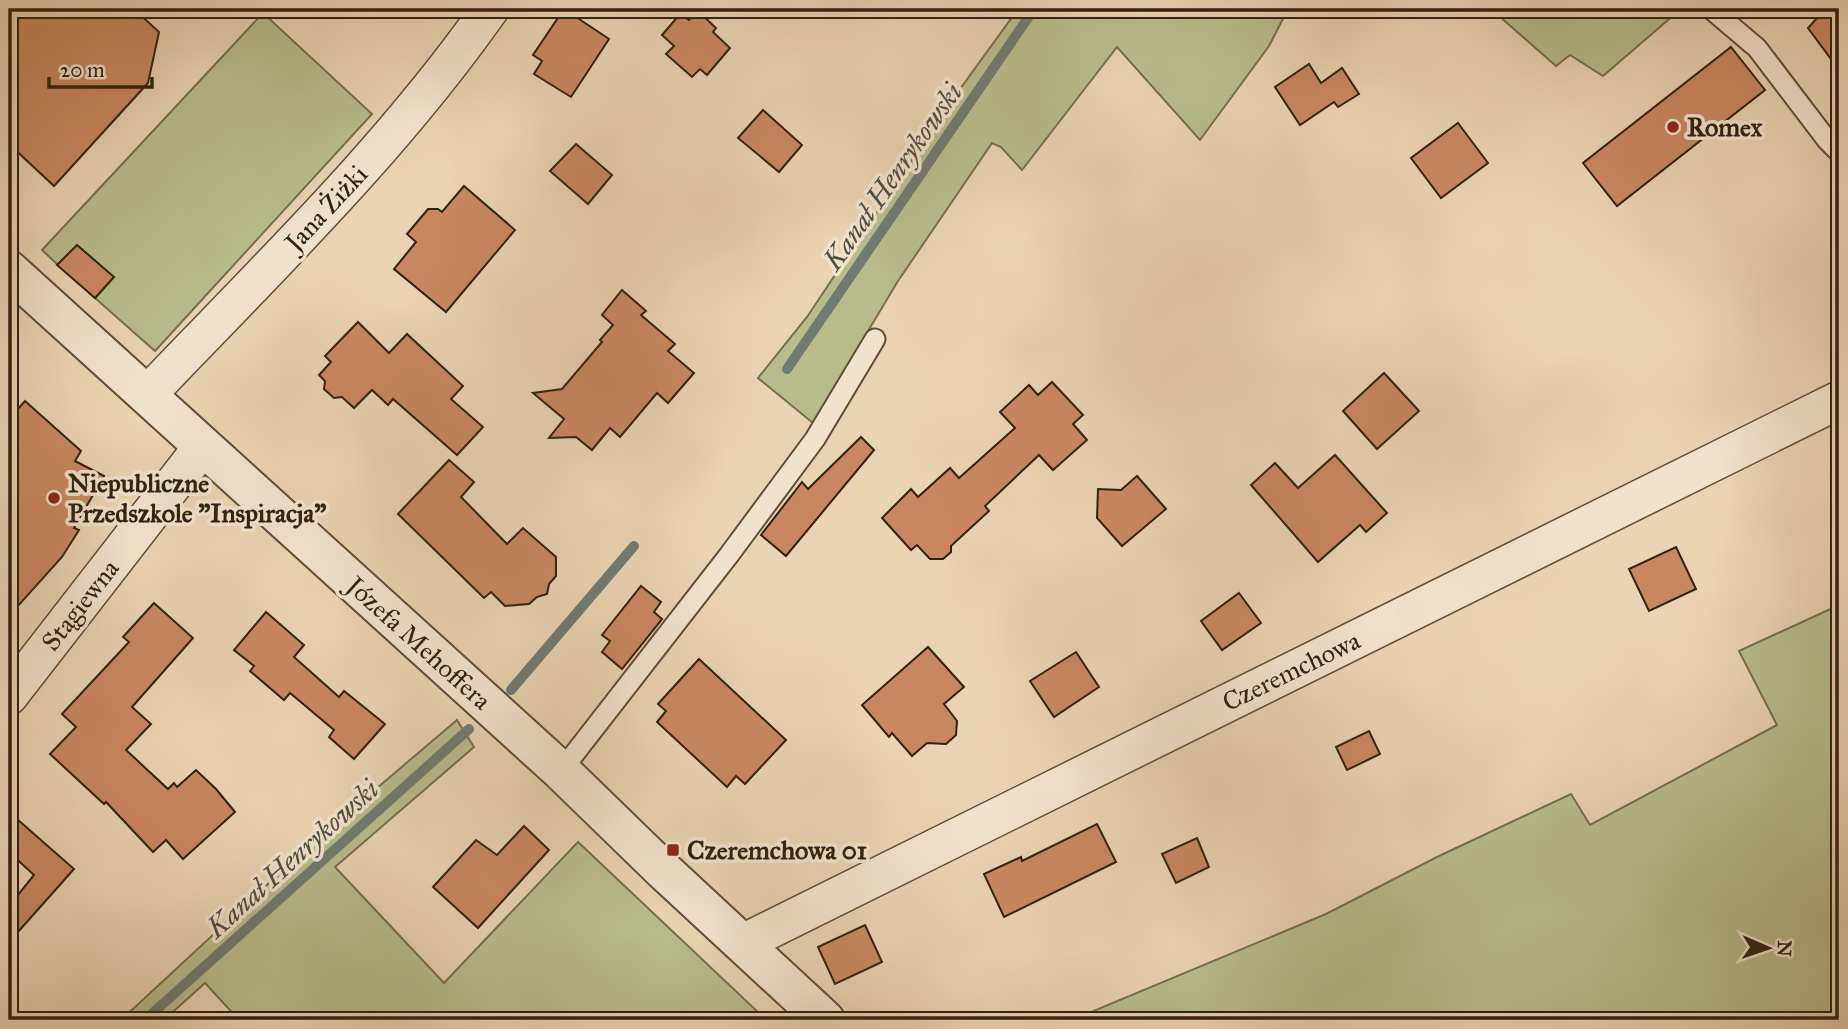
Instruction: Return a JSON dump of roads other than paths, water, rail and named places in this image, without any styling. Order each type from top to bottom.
[{"type":"street","name":"Jana Żiżki","points":[[147,395],[387,142],[490,9]]},
{"type":"street","name":"Józefa Mehoffera","points":[[9,270],[561,771],[825,1020]]},
{"type":"street","name":"Czeremchowa","points":[[743,943],[1839,400]]},
{"type":"street","name":"Stągiewna","points":[[9,696],[203,446]]},
{"type":"lane","points":[[1711,9],[1757,48],[1839,152]]},
{"type":"lane","points":[[561,771],[729,555],[815,439],[875,339]]},
{"type":"waterway","name":"Kanał Henrykowski","points":[[787,369],[1034,9]]},
{"type":"waterway","name":"Kanał Henrykowski","points":[[511,690],[634,546]]},
{"type":"waterway","name":"Kanał Henrykowski","points":[[145,1020],[469,729]]},
{"type":"place","name":"Romex","points":[[1673,127]]},
{"type":"place","name":"Niepubliczne Przedszkole \"Inspiracja\"","points":[[54,498]]},
{"type":"place","name":"Czeremchowa 01","points":[[673,850]]}]
